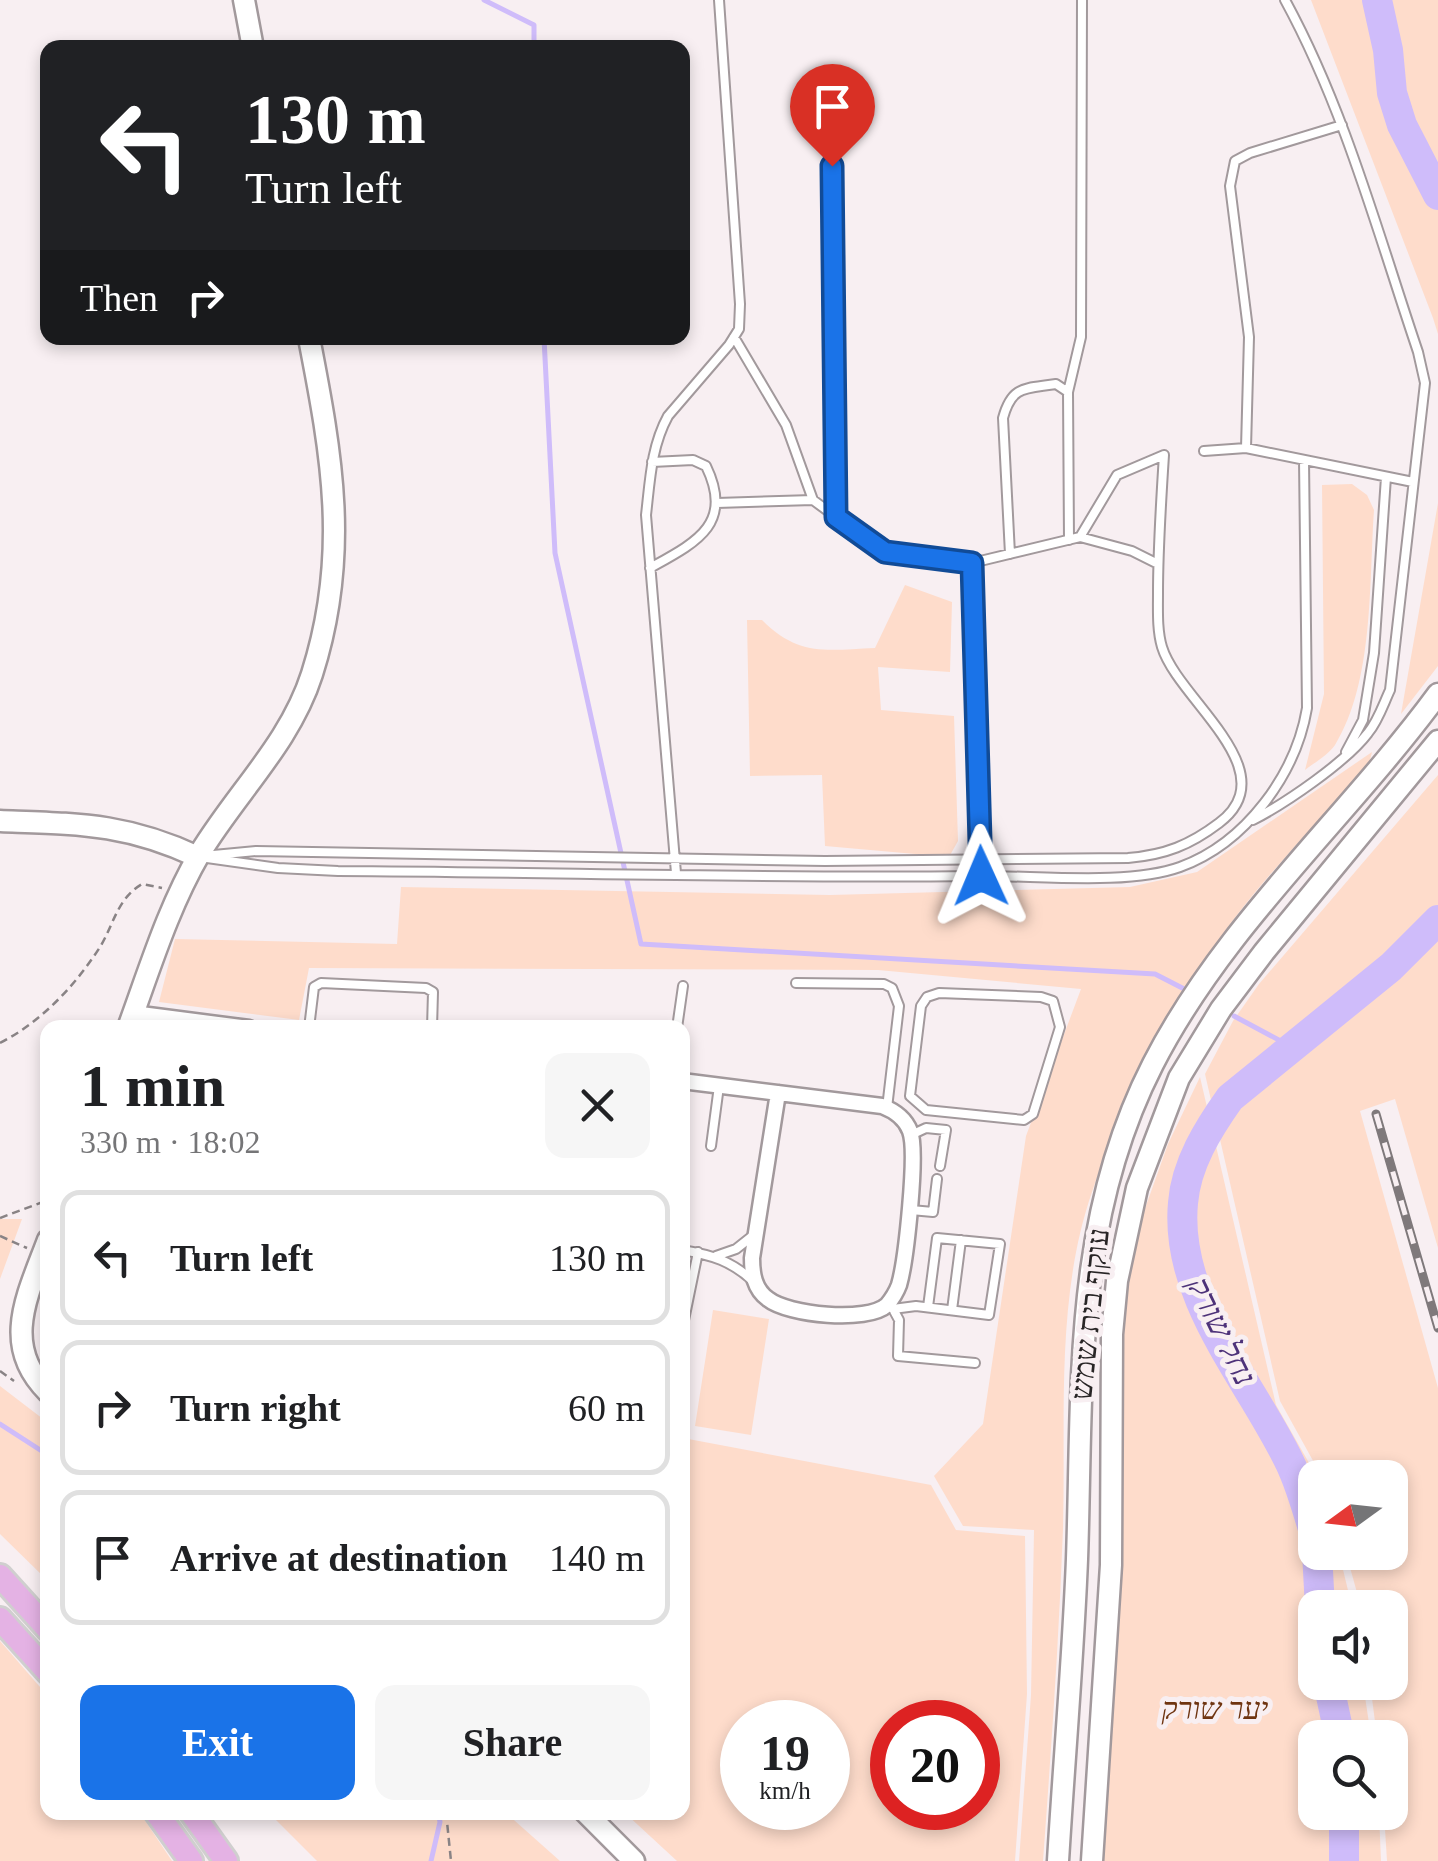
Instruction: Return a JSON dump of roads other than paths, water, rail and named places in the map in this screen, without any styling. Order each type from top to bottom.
[{"type":"highway","points":[[0,1576],[40,1620]]},
{"type":"highway","points":[[0,1619],[40,1663]]},
{"type":"highway","points":[[162,1820],[191,1861]]},
{"type":"highway","points":[[198,1820],[226,1861]]},
{"type":"main road","points":[[244,0],[252,40]]},
{"type":"main road","points":[[130,1020],[179,892],[198,857],[293,720],[312,676],[328,612],[335,538],[330,450],[310,345]]},
{"type":"main road","name":"עוקף בית שמש","points":[[1058,1861],[1076,1563],[1082,1332],[1088,1277],[1108,1180],[1153,1064],[1196,992],[1240,933],[1438,694]]},
{"type":"main road","name":"עוקף בית שמש","points":[[1092,1861],[1111,1565],[1112,1334],[1117,1281],[1141,1175],[1179,1078],[1230,995],[1438,741]]},
{"type":"main road","points":[[0,821],[112,827],[154,837],[198,857]]},
{"type":"main road","points":[[40,1261],[20,1315],[18,1338],[26,1368],[40,1383]]},
{"type":"main road","points":[[593,1820],[634,1861]]},
{"type":"street","points":[[690,1081],[778,1093],[893,1112],[911,1134],[913,1158],[900,1281],[891,1306],[850,1316],[778,1306],[760,1293],[752,1270],[778,1093]]},
{"type":"lane","points":[[676,873],[646,515],[659,432],[739,329],[718,0]]},
{"type":"lane","points":[[1070,540],[1068,392],[1082,337],[1082,0]]},
{"type":"lane","points":[[1248,822],[1281,806],[1367,735],[1390,690],[1425,382],[1342,126],[1285,0]]},
{"type":"lane","points":[[1246,448],[1249,336],[1230,186],[1236,161],[1342,126]]},
{"type":"lane","points":[[832,166],[836,517]]},
{"type":"lane","points":[[734,337],[786,425],[812,500],[885,552],[972,563],[1080,537],[1132,551],[1158,564]]},
{"type":"lane","points":[[1010,554],[1004,418],[1008,400],[1017,390],[1056,384],[1068,392]]},
{"type":"lane","points":[[1204,450],[1246,448],[1413,482]]},
{"type":"lane","points":[[198,857],[256,851],[981,860],[1152,856],[1188,845],[1236,808],[1243,782],[1235,754],[1170,666],[1162,647],[1158,564],[1164,454],[1117,475],[1080,537]]},
{"type":"lane","points":[[650,568],[710,527],[718,503],[706,466],[693,460],[652,462]]},
{"type":"lane","points":[[198,857],[338,871],[877,878],[1154,873],[1181,866],[1224,843],[1248,822],[1291,762],[1302,738],[1308,708],[1304,460]]},
{"type":"lane","points":[[1344,756],[1363,720],[1374,654],[1386,477]]},
{"type":"lane","points":[[718,503],[812,500]]},
{"type":"lane","points":[[972,563],[981,876]]},
{"type":"lane","points":[[309,1020],[314,987],[321,983],[426,988],[433,992],[432,1020]]},
{"type":"lane","points":[[796,983],[884,984],[892,988],[899,1006],[893,1112]]},
{"type":"lane","points":[[677,1020],[683,986]]},
{"type":"lane","points":[[893,1112],[910,1096],[920,1006],[928,997],[939,993],[1041,997],[1053,1001],[1060,1027],[1032,1114],[1024,1120],[926,1110],[910,1096]]},
{"type":"lane","points":[[711,1146],[720,1086]]},
{"type":"lane","points":[[911,1134],[926,1128],[946,1130],[940,1166]]},
{"type":"lane","points":[[908,1209],[934,1212],[937,1179]]},
{"type":"lane","points":[[716,1256],[736,1249],[756,1233]]},
{"type":"lane","points":[[891,1306],[989,1315],[1000,1244],[937,1238],[928,1307]]},
{"type":"lane","points":[[952,1310],[961,1240]]},
{"type":"lane","points":[[690,1251],[716,1256],[755,1282]]},
{"type":"lane","points":[[690,1291],[698,1252]]},
{"type":"lane","points":[[891,1306],[900,1320],[898,1356],[974,1363]]},
{"type":"waterway","points":[[484,0],[534,25],[534,40]]},
{"type":"waterway","name":"נחל שורק","points":[[1377,0],[1392,93],[1402,125],[1438,195]]},
{"type":"waterway","points":[[544,345],[555,553],[641,944],[1155,974],[1192,993]]},
{"type":"waterway","name":"נחל שורק","points":[[1298,1483],[1274,1432],[1218,1338],[1190,1273],[1183,1238],[1185,1189],[1199,1148],[1230,1098],[1391,967],[1438,920]]},
{"type":"waterway","points":[[1234,1016],[1292,1047]]},
{"type":"waterway","points":[[0,1424],[40,1450]]},
{"type":"waterway","name":"נחל שורק","points":[[1318,1570],[1319,1590]]},
{"type":"waterway","name":"נחל שורק","points":[[1332,1700],[1336,1720]]},
{"type":"waterway","points":[[431,1861],[440,1820]]},
{"type":"waterway","name":"נחל שורק","points":[[1344,1830],[1344,1861]]},
{"type":"railway","points":[[1376,1114],[1438,1328]]},
{"type":"park label","name":"יער שורק","points":[[1215,1709]]}]
